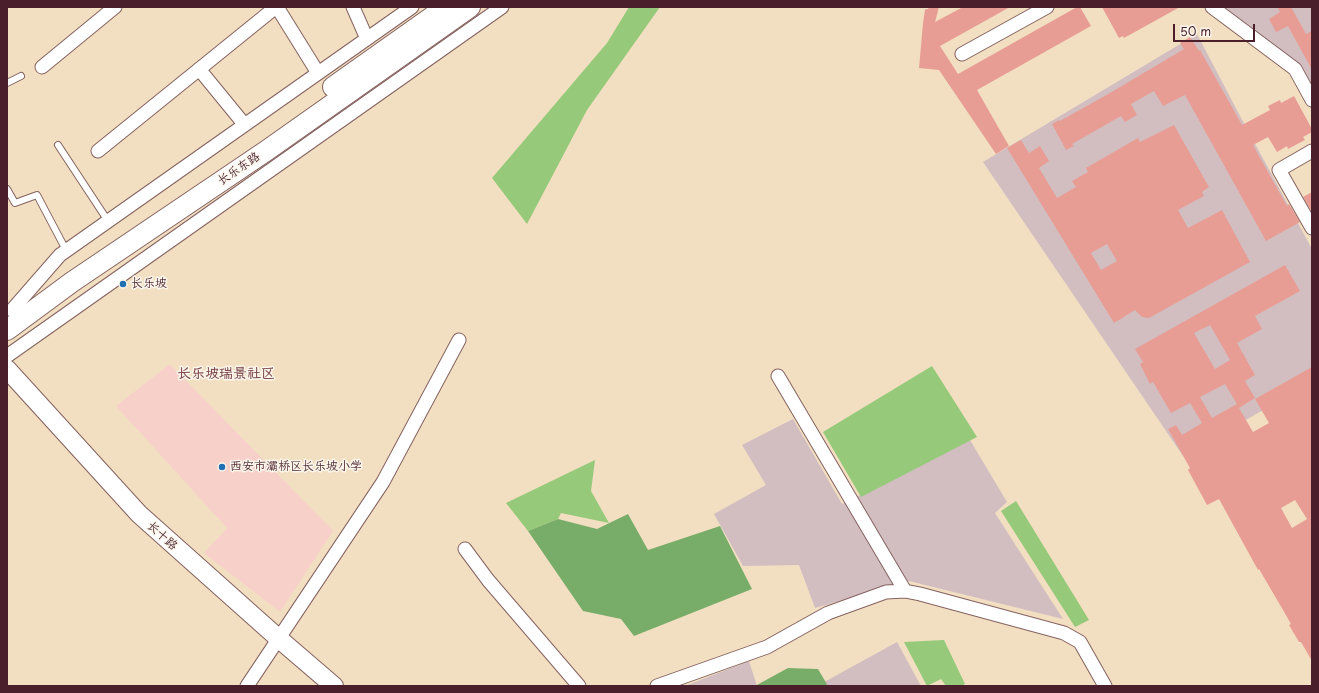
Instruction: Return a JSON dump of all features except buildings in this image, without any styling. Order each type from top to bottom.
[{"type":"main road","name":"长乐东路","points":[[9,312],[328,91],[446,7]]},
{"type":"main road","name":"长乐东路","points":[[7,330],[72,282],[266,151],[470,7]]},
{"type":"street","points":[[42,67],[115,7]]},
{"type":"street","points":[[98,152],[277,7],[318,73]]},
{"type":"street","points":[[353,7],[367,39]]},
{"type":"street","points":[[9,312],[66,250],[412,7]]},
{"type":"street","points":[[7,356],[502,7]]},
{"type":"street","points":[[962,54],[1047,7]]},
{"type":"street","points":[[1212,7],[1295,69],[1312,100]]},
{"type":"street","points":[[199,69],[244,124]]},
{"type":"street","points":[[1312,151],[1279,170],[1312,228]]},
{"type":"street","points":[[247,686],[382,482],[459,340]]},
{"type":"street","name":"长十路","points":[[7,369],[138,514],[334,686]]},
{"type":"street","points":[[778,376],[905,591]]},
{"type":"street","points":[[465,549],[488,580],[579,686]]},
{"type":"street","points":[[657,686],[767,647],[828,613],[886,592],[905,591],[1064,633],[1080,642],[1105,686]]},
{"type":"lane","points":[[7,83],[21,76]]},
{"type":"lane","points":[[58,145],[108,221]]},
{"type":"lane","points":[[7,189],[15,203],[37,196],[66,250]]},
{"type":"shaded area","points":[[1224,7],[1312,7],[1312,89],[1299,65]]},
{"type":"shaded area","points":[[1197,34],[1312,249],[1312,382],[1183,456],[983,162]]},
{"type":"shaded area","name":"西安市灞桥区长乐坡小学","points":[[170,364],[333,531],[280,612],[204,553],[227,528],[116,406]]},
{"type":"shaded area","points":[[793,419],[842,504],[970,440],[1007,502],[995,513],[1063,619],[909,581],[815,608],[799,565],[743,566],[714,514],[766,485],[742,445]]},
{"type":"shaded area","points":[[897,642],[921,686],[817,686]]},
{"type":"shaded area","points":[[749,661],[757,686],[685,686]]},
{"type":"green space","points":[[629,7],[660,7],[587,110],[527,224],[492,178],[607,43]]},
{"type":"green space","points":[[932,366],[977,437],[861,497],[823,432]]},
{"type":"green space","points":[[595,460],[591,491],[609,523],[561,513],[558,519],[528,531],[506,503]]},
{"type":"green space","points":[[1016,501],[1089,620],[1075,627],[1001,511]]},
{"type":"green space","points":[[628,514],[648,550],[720,526],[752,589],[634,636],[621,619],[583,611],[528,531],[558,519],[597,529]]},
{"type":"green space","points":[[944,640],[965,684],[961,686],[946,686],[941,679],[927,686],[904,642]]},
{"type":"green space","points":[[788,668],[818,669],[828,686],[755,686]]},
{"type":"place","name":"长乐坡","points":[[123,284]]},
{"type":"place","name":"西安市灞桥区长乐坡小学","points":[[222,467]]},
{"type":"district","name":"长乐坡瑞景社区","points":[[226,374]]}]
